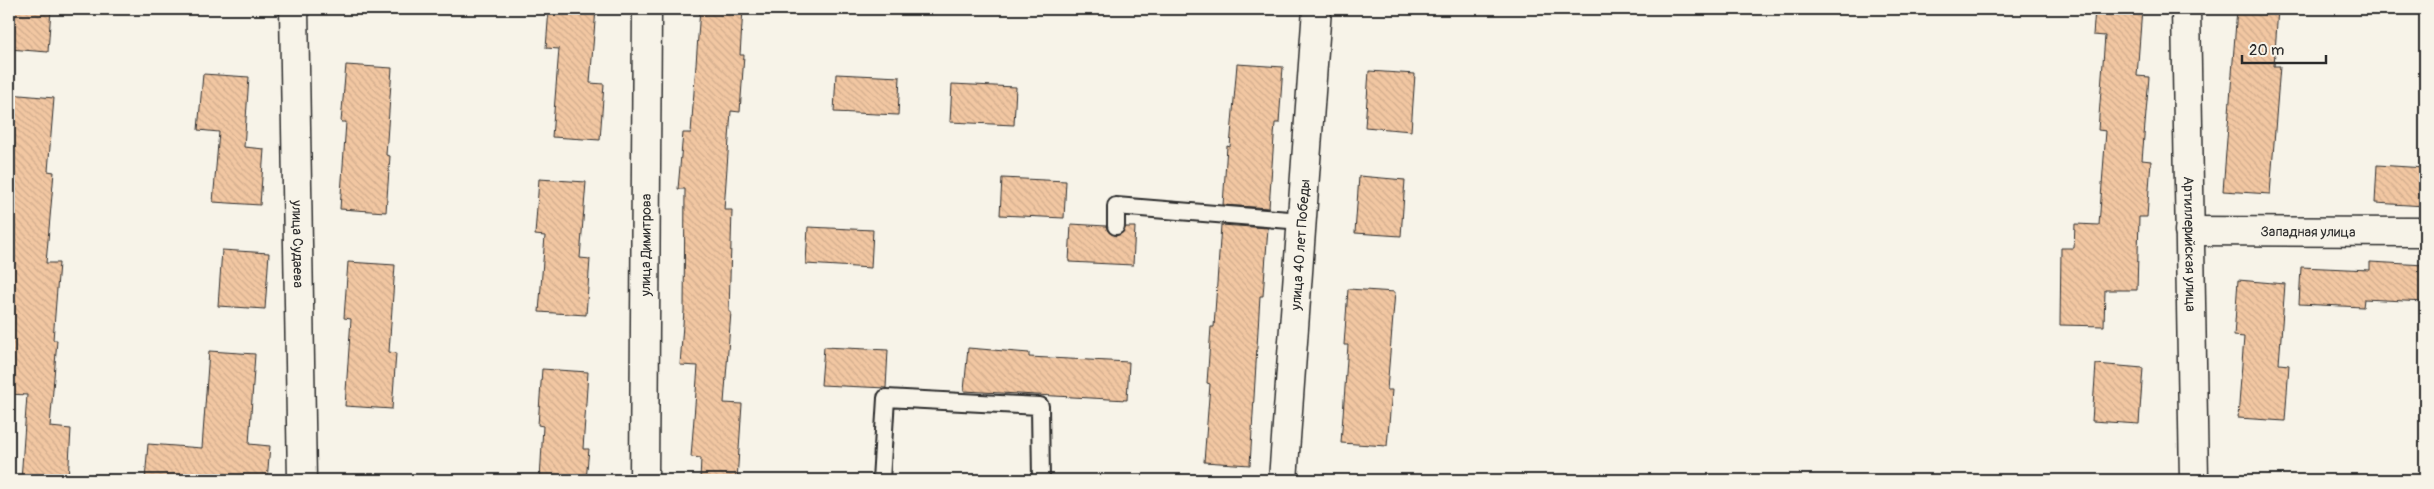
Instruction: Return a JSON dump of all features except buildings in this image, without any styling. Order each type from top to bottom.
[{"type":"street","name":"улица Судаева","points":[[294,9],[302,480]]},
{"type":"street","name":"улица Димитрова","points":[[644,480],[647,9]]},
{"type":"street","name":"улица 40 лет Победы","points":[[1283,480],[1317,9]]},
{"type":"street","name":"Артиллерийская улица","points":[[2186,9],[2194,480]]},
{"type":"street","name":"Западная улица","points":[[2189,231],[2425,232]]},
{"type":"lane","points":[[1116,226],[1116,206],[1302,221]]},
{"type":"lane","points":[[881,480],[886,398],[1040,406],[1040,480]]}]
